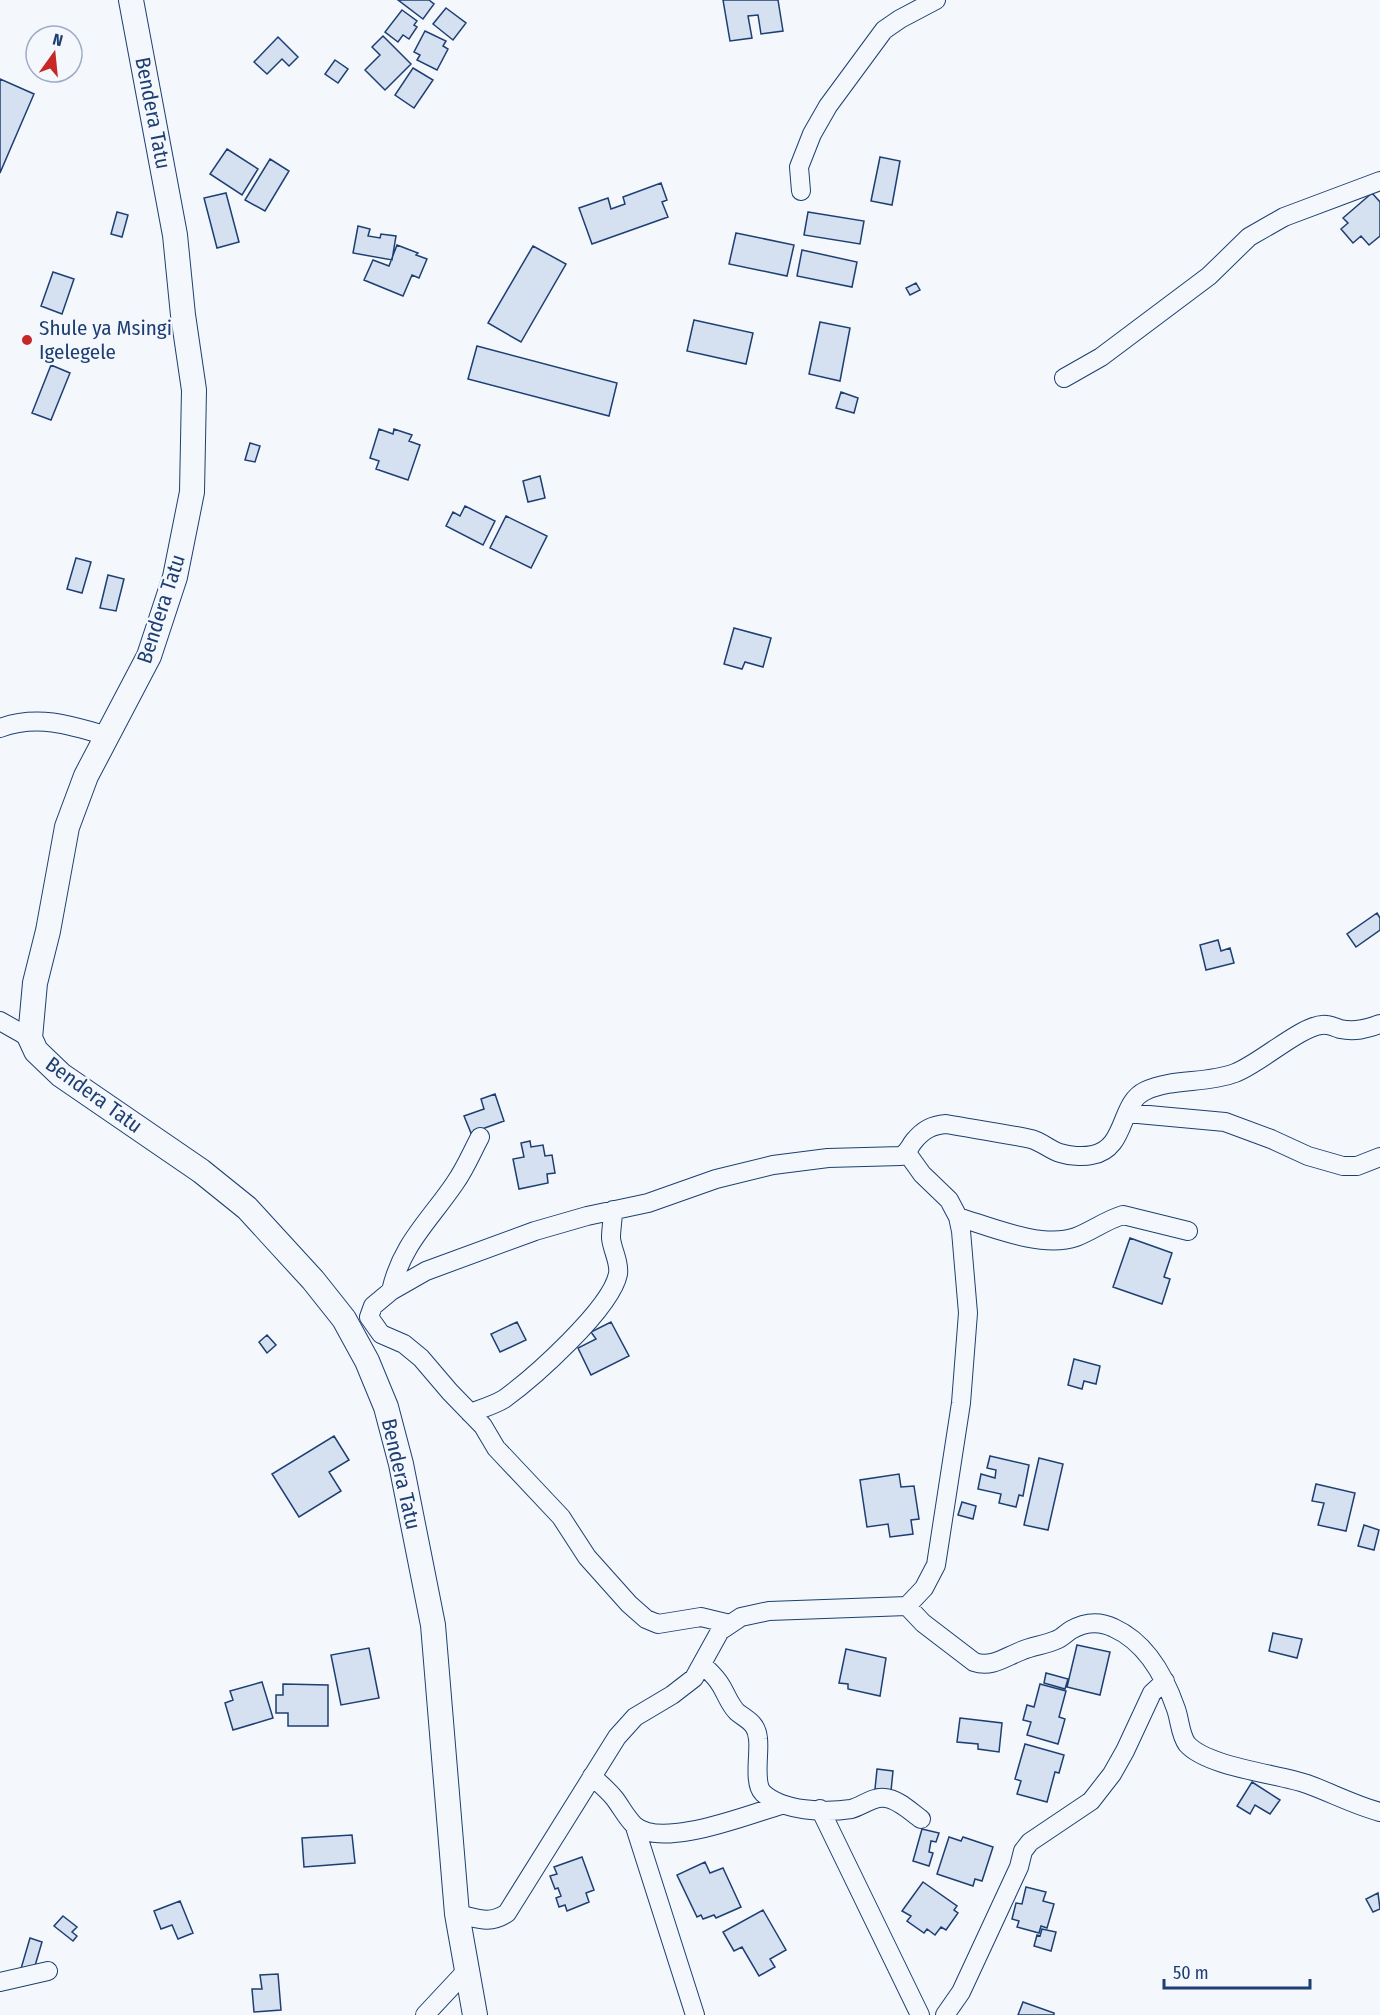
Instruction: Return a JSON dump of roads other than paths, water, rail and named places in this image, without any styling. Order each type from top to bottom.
[{"type":"main road","name":"Bendera Tatu","points":[[131,0],[171,211],[179,264],[183,315],[195,390],[192,492],[175,577],[149,656],[86,776],[67,828],[48,931],[35,983],[30,1038],[36,1052],[61,1075],[201,1171],[248,1208],[313,1280],[344,1319],[367,1361],[386,1407],[401,1464],[433,1625],[457,1914],[475,2015]]},
{"type":"street","points":[[801,191],[799,167],[812,134],[828,106],[884,30],[936,0]]},
{"type":"street","points":[[1064,378],[1101,357],[1209,276],[1249,237],[1284,217],[1380,181]]},
{"type":"street","points":[[0,728],[30,720],[61,722],[107,736]]},
{"type":"street","points":[[0,1021],[30,1038]]},
{"type":"street","points":[[730,1624],[701,1617],[658,1624],[646,1619],[628,1604],[587,1557],[561,1517],[496,1448],[483,1426],[421,1358],[404,1344],[381,1334],[372,1324],[369,1317],[373,1306],[391,1291],[426,1271],[535,1231],[648,1203],[716,1179],[772,1166],[828,1158],[901,1156],[907,1153],[913,1142],[934,1125],[946,1124],[1034,1140],[1059,1153],[1093,1155],[1107,1149],[1113,1142],[1135,1098],[1143,1091],[1234,1074],[1313,1027],[1324,1024],[1344,1029],[1363,1030],[1380,1024]]},
{"type":"street","points":[[1128,1113],[1225,1122],[1308,1156],[1343,1166],[1357,1166],[1380,1157]]},
{"type":"street","points":[[391,1291],[396,1270],[408,1249],[456,1182],[480,1137]]},
{"type":"street","points":[[457,1914],[489,1921],[499,1919],[507,1913],[617,1737],[635,1717],[672,1695],[694,1678],[720,1631],[730,1624],[741,1617],[769,1611],[907,1606],[924,1588],[936,1565],[961,1403],[968,1313],[958,1217],[949,1200],[922,1174],[907,1153]]},
{"type":"street","points":[[470,1413],[502,1400],[538,1371],[592,1318],[611,1291],[618,1273],[611,1239],[613,1210]]},
{"type":"street","points":[[958,1217],[1033,1239],[1056,1240],[1075,1237],[1112,1218],[1123,1215],[1188,1231]]},
{"type":"street","points":[[907,1606],[923,1623],[974,1662],[981,1664],[993,1663],[1022,1650],[1058,1640],[1071,1630],[1083,1625],[1098,1622],[1113,1627],[1135,1639],[1156,1666],[1176,1710],[1185,1742],[1197,1753],[1249,1770],[1307,1784],[1358,1806],[1380,1812]]},
{"type":"street","points":[[702,1664],[720,1683],[736,1711],[754,1726],[758,1737],[759,1786],[764,1793],[781,1804],[801,1809],[851,1809],[883,1797],[896,1802],[921,1819]]},
{"type":"street","points":[[945,2015],[961,1992],[1014,1878],[1023,1851],[1030,1842],[1091,1801],[1112,1774],[1125,1751],[1152,1693],[1165,1682]]},
{"type":"street","points":[[592,1776],[614,1798],[635,1827],[695,2015]]},
{"type":"street","points":[[635,1827],[650,1832],[673,1834],[716,1825],[781,1804]]},
{"type":"street","points":[[820,1809],[920,2015]]},
{"type":"street","points":[[424,2015],[467,1970]]},
{"type":"street","points":[[0,1982],[48,1971]]},
{"type":"place","name":"Shule ya Msingi Igelegele","points":[[27,340]]}]
